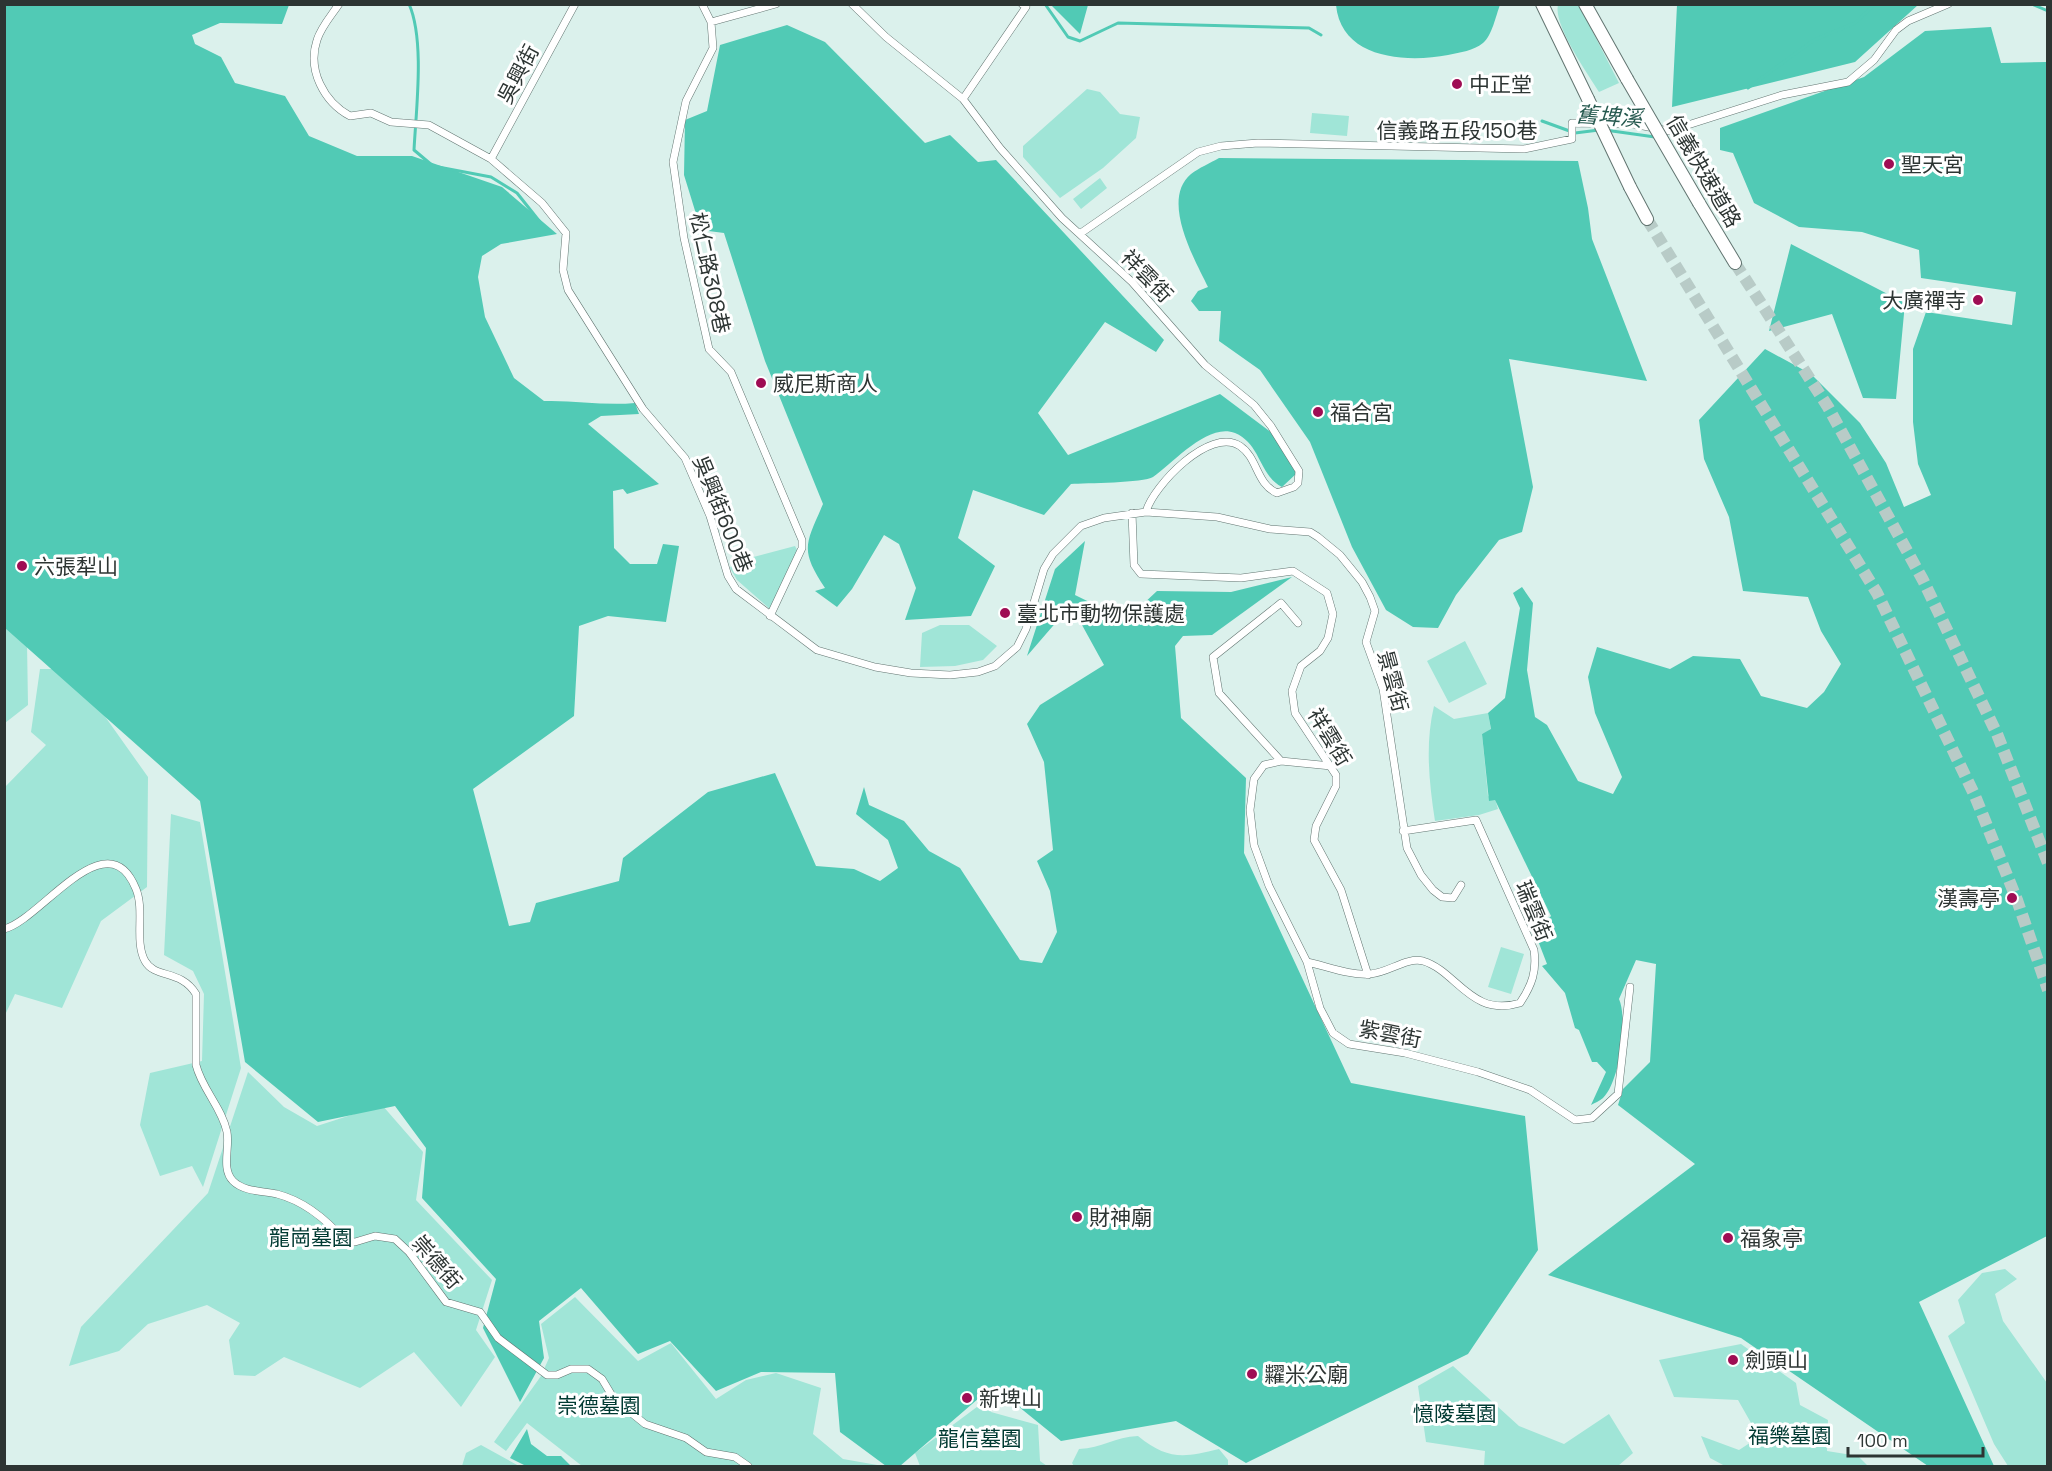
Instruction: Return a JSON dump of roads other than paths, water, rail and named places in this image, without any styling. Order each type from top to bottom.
[{"type":"highway","points":[[1542,4],[1647,219]]},
{"type":"highway","name":"信義快速道路","points":[[1585,4],[1735,263]]},
{"type":"street","name":"吳興街600巷","points":[[339,4],[319,34],[315,49],[317,78],[328,98],[341,111],[350,116],[371,113],[391,122],[429,125],[491,159],[542,203],[566,233],[563,270],[568,290],[643,409],[685,458],[711,516],[728,576],[736,589],[817,650],[875,667],[950,675],[978,672],[995,666],[1017,647],[1048,561],[1067,538],[1093,521],[1132,513]]},
{"type":"street","name":"吳興街","points":[[491,159],[575,4]]},
{"type":"street","points":[[702,4],[711,22],[776,4]]},
{"type":"street","points":[[852,4],[886,37],[963,99],[1000,147],[1062,218],[1081,233]]},
{"type":"street","name":"信義路五段150巷","points":[[1081,233],[1206,149],[1258,143],[1524,149],[1572,139],[1572,123],[1625,123],[1669,131],[1782,95],[1848,82],[1874,60],[1896,30],[1908,21],[1948,4]]},
{"type":"street","points":[[963,99],[1024,6]]},
{"type":"street","name":"松仁路308巷","points":[[711,22],[713,48],[686,101],[676,135],[673,162],[686,249],[709,349],[731,372],[802,540],[802,548],[770,616]]},
{"type":"street","name":"祥雲街","points":[[1081,233],[1132,282],[1205,365],[1254,405],[1271,426],[1299,471],[1298,483],[1294,487],[1277,493],[1263,482],[1244,449],[1233,442],[1219,442],[1203,448],[1166,480],[1149,500],[1146,512]]},
{"type":"street","name":"景雲街","points":[[1132,513],[1146,512],[1230,519],[1270,530],[1310,532],[1340,555],[1362,582],[1375,611],[1366,642],[1383,689],[1403,831],[1412,857],[1433,890],[1442,897],[1454,898],[1461,885]]},
{"type":"street","name":"祥雲街","points":[[1132,513],[1134,565],[1141,574],[1241,578],[1293,571],[1327,593],[1333,614],[1328,638],[1320,651],[1301,666],[1292,691],[1295,713],[1336,775],[1336,786],[1316,826],[1314,840],[1341,890],[1368,975]]},
{"type":"street","points":[[1298,623],[1281,603],[1213,657],[1219,693],[1281,761],[1331,766]]},
{"type":"street","name":"紫雲街","points":[[1281,761],[1264,765],[1256,773],[1250,810],[1251,833],[1269,886],[1307,962],[1320,1008],[1333,1033],[1349,1044],[1405,1053],[1478,1072],[1530,1090],[1575,1120],[1584,1120],[1592,1118],[1618,1094],[1630,987]]},
{"type":"street","name":"瑞雲街","points":[[1307,962],[1368,975],[1385,972],[1410,961],[1424,962],[1445,975],[1461,990],[1493,1004],[1508,1006],[1520,1003],[1533,980],[1536,966],[1528,932],[1476,820],[1403,831]]},
{"type":"street","name":"崇德街","points":[[4,929],[27,918],[89,867],[104,864],[119,868],[137,890],[142,954],[146,964],[155,971],[179,977],[190,984],[196,994],[198,1075],[223,1119],[227,1133],[228,1175],[235,1183],[292,1199],[326,1221],[345,1241],[355,1242],[375,1236],[395,1239],[409,1252],[446,1302],[480,1312],[498,1338],[547,1375],[580,1368],[596,1373],[614,1399],[645,1424],[686,1438],[706,1452],[735,1457],[748,1467]]},
{"type":"waterway","points":[[409,4],[414,19],[418,55],[414,150],[433,166],[491,177],[517,193],[540,222]]},
{"type":"waterway","name":"舊埤溪","points":[[1045,4],[1068,37],[1080,41],[1118,23],[1309,28],[1321,35]]},
{"type":"waterway","name":"舊埤溪","points":[[1748,88],[1814,40],[1855,23],[1875,4]]},
{"type":"waterway","name":"舊埤溪","points":[[2032,4],[2048,11]]},
{"type":"waterway","name":"舊埤溪","points":[[1542,121],[1575,133],[1599,130]]},
{"type":"waterway","name":"舊埤溪","points":[[1605,130],[1655,137]]},
{"type":"tunnel","points":[[1647,219],[1877,593],[1975,796],[2017,900],[2048,990]]},
{"type":"tunnel","points":[[1735,263],[1828,407],[1923,580],[1997,734],[2048,863]]},
{"type":"place","name":"中正堂","points":[[1457,84]]},
{"type":"place","name":"聖天宮","points":[[1889,164]]},
{"type":"place","name":"大廣禪寺","points":[[1978,300]]},
{"type":"place","name":"威尼斯商人","points":[[761,383]]},
{"type":"place","name":"福合宮","points":[[1318,412]]},
{"type":"place","name":"六張犁山","points":[[22,566]]},
{"type":"place","name":"臺北市動物保護處","points":[[1005,613]]},
{"type":"place","name":"漢壽亭","points":[[2012,898]]},
{"type":"place","name":"財神廟","points":[[1077,1217]]},
{"type":"place","name":"福象亭","points":[[1728,1238]]},
{"type":"place","name":"劍頭山","points":[[1733,1360]]},
{"type":"place","name":"糶米公廟","points":[[1252,1374]]},
{"type":"place","name":"新埤山","points":[[967,1398]]},
{"type":"park label","name":"龍崗墓園","points":[[311,1237]]},
{"type":"park label","name":"崇德墓園","points":[[599,1405]]},
{"type":"park label","name":"憶陵墓園","points":[[1455,1413]]},
{"type":"park label","name":"福樂墓園","points":[[1790,1435]]},
{"type":"park label","name":"龍信墓園","points":[[980,1438]]}]
